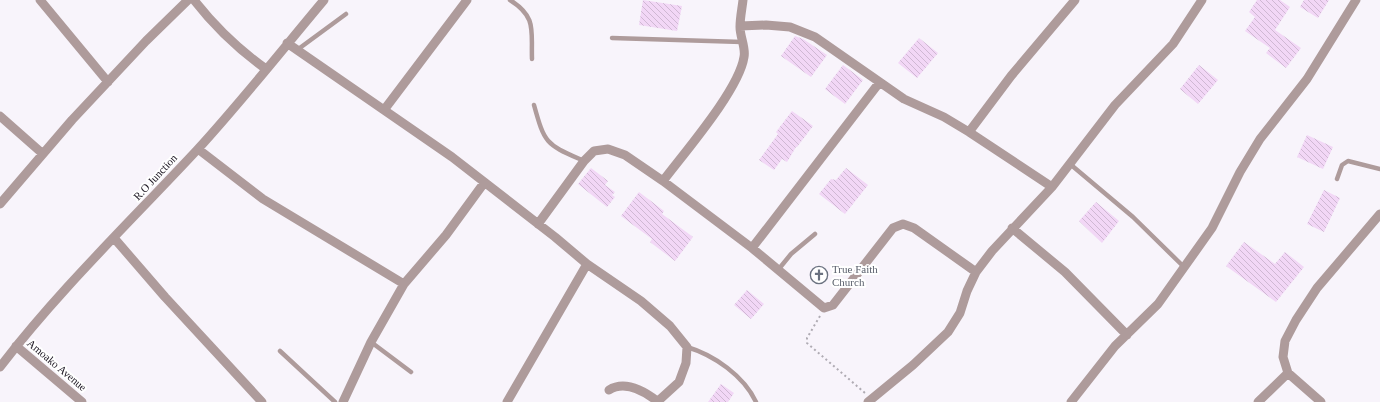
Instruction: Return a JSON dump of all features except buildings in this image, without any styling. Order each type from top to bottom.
[{"type":"street","points":[[40,0],[108,82]]},
{"type":"street","points":[[0,204],[108,82],[188,0]]},
{"type":"street","points":[[194,0],[209,19],[238,49],[266,70]]},
{"type":"street","name":"R.O Junction","points":[[0,367],[16,346],[114,238],[198,149],[324,0]]},
{"type":"street","points":[[384,110],[467,0]]},
{"type":"street","points":[[662,181],[732,88],[740,72],[745,56],[740,26],[742,0]]},
{"type":"street","points":[[969,132],[1011,76],[1075,0]]},
{"type":"street","points":[[870,400],[913,365],[948,332],[960,313],[967,291],[976,272],[1012,228],[1052,187],[1069,162],[1115,105],[1173,44],[1202,0]]},
{"type":"street","points":[[1071,402],[1115,346],[1158,304],[1212,228],[1240,172],[1260,139],[1307,79],[1356,0]]},
{"type":"street","points":[[740,26],[766,25],[790,27],[815,37],[904,99],[944,117],[1052,187]]},
{"type":"street","points":[[287,43],[452,157],[587,264],[647,306],[670,326],[687,347],[686,363],[679,382],[657,402],[647,394],[624,385],[609,390]]},
{"type":"street","points":[[752,248],[879,83]]},
{"type":"street","points":[[0,116],[43,154]]},
{"type":"street","points":[[538,224],[584,161],[594,151],[608,148],[624,155],[662,181],[752,248],[824,308],[833,305],[893,228],[903,224],[914,228],[976,272]]},
{"type":"street","points":[[198,149],[263,199],[404,284]]},
{"type":"street","points":[[343,402],[371,342],[404,284],[446,234],[484,183]]},
{"type":"street","points":[[1321,402],[1288,373],[1283,358],[1286,341],[1296,320],[1317,288],[1380,214]]},
{"type":"street","points":[[1012,228],[1065,272],[1127,335]]},
{"type":"street","points":[[114,238],[260,402]]},
{"type":"street","points":[[507,402],[587,264]]},
{"type":"street","name":"Amoako Avenue","points":[[16,346],[82,402]]},
{"type":"street","points":[[1258,402],[1288,373]]},
{"type":"lane","points":[[510,0],[522,8],[529,19],[532,59]]},
{"type":"lane","points":[[297,50],[346,14]]},
{"type":"lane","points":[[612,38],[742,42]]},
{"type":"lane","points":[[534,105],[541,132],[554,148],[584,161]]},
{"type":"lane","points":[[1337,179],[1342,165],[1348,161],[1380,168]]},
{"type":"lane","points":[[1069,162],[1132,217],[1184,267]]},
{"type":"lane","points":[[778,270],[791,254],[815,234]]},
{"type":"lane","points":[[371,342],[411,372]]},
{"type":"lane","points":[[687,347],[699,351],[713,359],[744,382],[751,390],[756,402]]},
{"type":"lane","points":[[280,351],[335,402]]},
{"type":"path","points":[[824,308],[807,338],[807,343],[870,400]]},
{"type":"place","name":"True Faith Church","points":[[819,275]]}]
